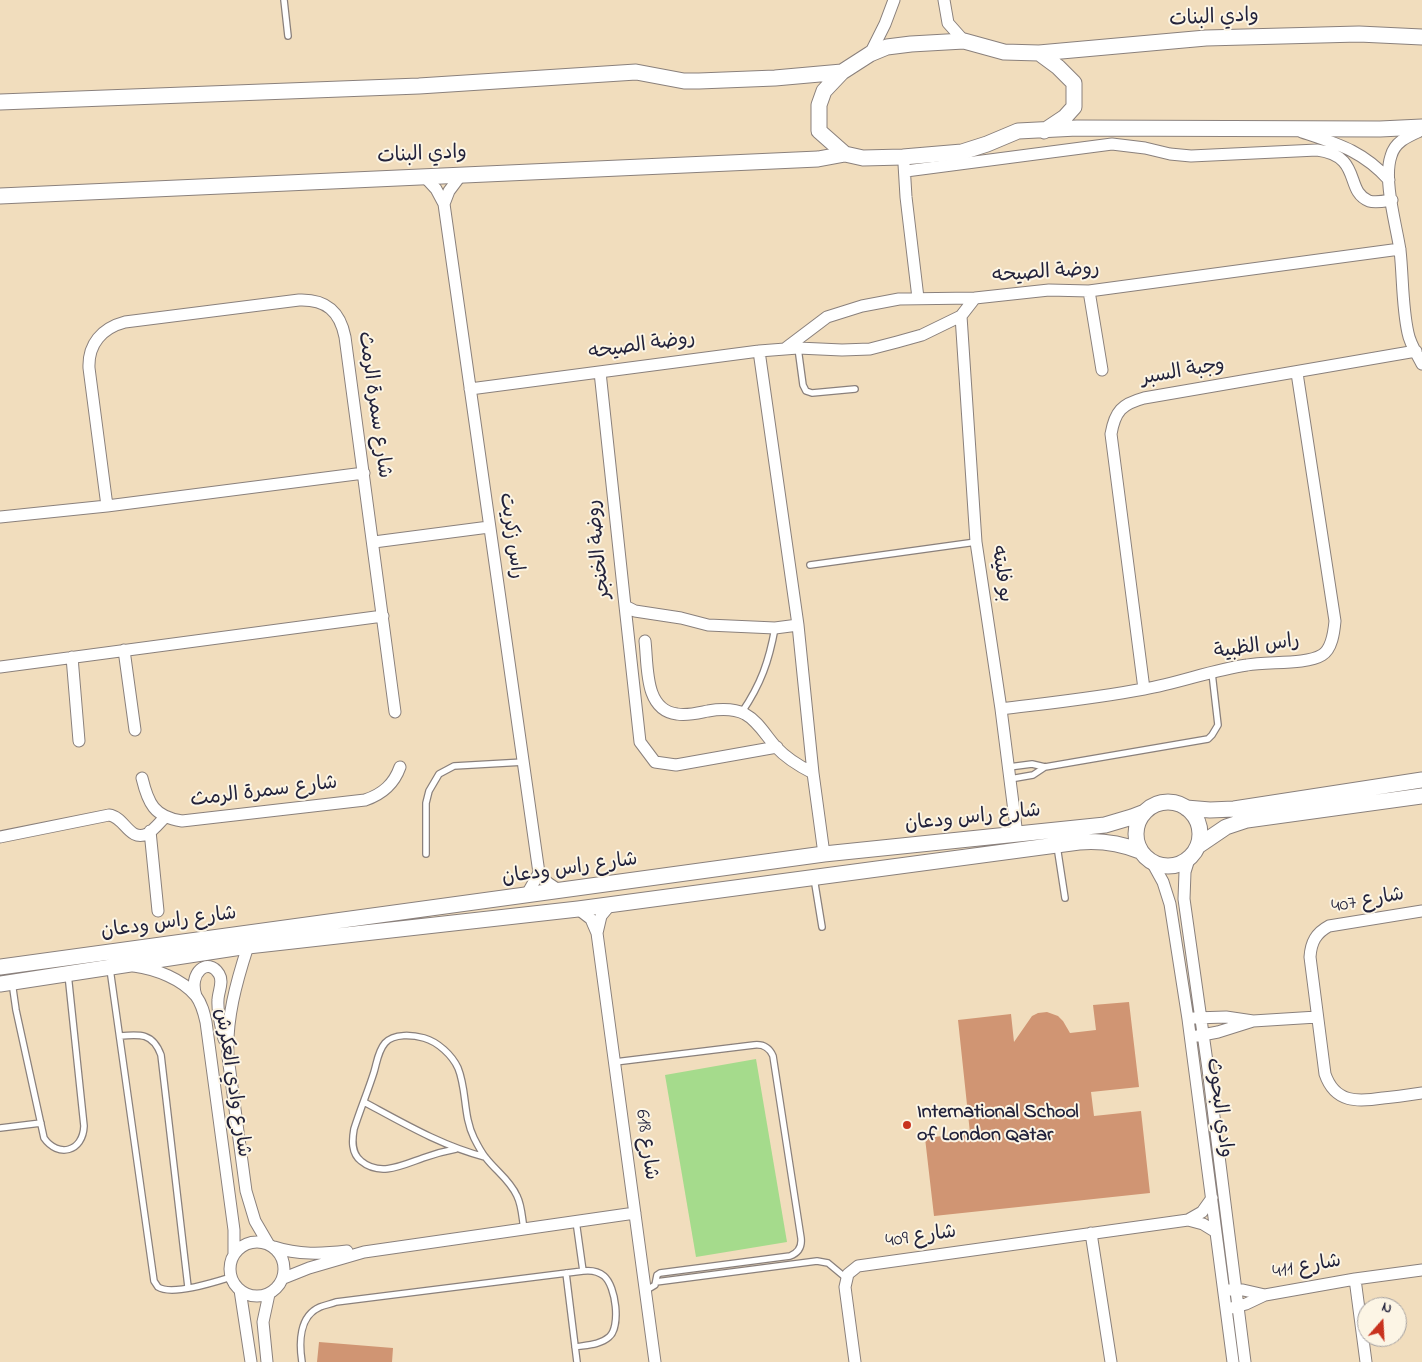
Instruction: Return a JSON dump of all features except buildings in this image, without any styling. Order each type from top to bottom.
[{"type":"street","points":[[870,54],[885,24],[894,0]]},
{"type":"street","points":[[944,0],[948,22],[964,41]]},
{"type":"street","name":"وادي البنات","points":[[845,154],[818,131],[819,105],[824,90],[842,72],[870,54],[887,47],[964,41],[1004,52],[1039,53],[1206,38],[1359,34],[1422,37]]},
{"type":"street","points":[[1039,53],[1058,67],[1074,83],[1074,107],[1065,117],[1044,131]]},
{"type":"street","points":[[0,102],[419,86],[636,72],[684,81],[699,81],[776,78],[842,72]]},
{"type":"street","points":[[904,164],[962,152],[1018,131],[1077,128],[1422,128]]},
{"type":"street","points":[[1292,128],[1354,151],[1381,171],[1389,180]]},
{"type":"street","points":[[1422,128],[1396,145],[1388,165],[1400,249],[1408,334],[1422,364]]},
{"type":"street","points":[[845,154],[904,164],[1112,144],[1191,156],[1317,150],[1328,151],[1338,156],[1347,164],[1356,189],[1363,198],[1373,202],[1392,200]]},
{"type":"street","name":"وادي البنات","points":[[0,196],[818,158],[845,154]]},
{"type":"street","points":[[904,164],[918,298]]},
{"type":"street","points":[[444,204],[449,191],[461,175]]},
{"type":"street","name":"راس زكريت","points":[[424,176],[436,189],[444,204],[539,873]]},
{"type":"street","name":"روضة الصيحه","points":[[470,389],[759,350],[786,348],[870,349],[922,335],[962,316],[975,298],[1049,290],[1088,291],[1400,249]]},
{"type":"street","points":[[1088,291],[1102,370]]},
{"type":"street","points":[[786,348],[827,317],[862,306],[898,299],[975,298]]},
{"type":"street","name":"شارع سمرة الرمث","points":[[107,506],[88,361],[93,346],[102,333],[117,324],[125,322],[299,300],[321,302],[330,308],[338,316],[343,326],[374,542],[395,712]]},
{"type":"street","name":"بو فليته","points":[[962,316],[976,542],[1009,767],[1017,835]]},
{"type":"street","points":[[759,350],[798,625],[813,773],[824,854]]},
{"type":"street","name":"وجبة السبر","points":[[1144,689],[1112,444],[1112,434],[1117,414],[1123,406],[1144,398],[1416,351]]},
{"type":"street","name":"روضة الخنجر","points":[[600,372],[625,606],[635,611],[681,618],[708,625],[775,628],[798,625]]},
{"type":"street","name":"راس الظبية","points":[[1001,710],[1144,689],[1253,664],[1308,660],[1322,655],[1331,642],[1335,621],[1297,372]]},
{"type":"street","points":[[0,517],[107,506],[364,473]]},
{"type":"street","points":[[374,542],[489,526]]},
{"type":"street","points":[[625,606],[640,742],[655,762],[676,765],[777,747]]},
{"type":"street","points":[[0,667],[383,616]]},
{"type":"street","points":[[645,641],[651,692],[661,707],[668,712],[677,714],[721,709],[742,712],[751,717],[794,763],[813,773]]},
{"type":"street","points":[[124,650],[135,730]]},
{"type":"street","points":[[72,657],[79,742]]},
{"type":"street","name":"شارع سمرة الرمث","points":[[142,778],[149,802],[155,810],[165,817],[182,822],[365,800],[384,791],[392,783],[400,767]]},
{"type":"street","points":[[1186,808],[1196,818],[1200,839],[1198,846],[1189,859],[1175,866],[1159,866],[1140,851],[1135,831],[1140,817],[1152,806],[1169,802],[1186,808],[1234,809],[1422,780]]},
{"type":"street","points":[[1198,846],[1226,826],[1247,820],[1422,796]]},
{"type":"street","name":"شارع راس ودعان","points":[[0,966],[824,854],[1105,825],[1132,818],[1145,812]]},
{"type":"street","points":[[0,837],[109,815],[119,818],[131,832],[141,835],[150,831],[165,817]]},
{"type":"street","points":[[150,831],[158,911]]},
{"type":"street","name":"شارع راس ودعان","points":[[6,983],[248,946],[578,909],[1057,845],[1104,841],[1129,846],[1140,851]]},
{"type":"street","name":"وادي البحوث","points":[[1189,859],[1184,886],[1184,899],[1201,1017],[1235,1289],[1231,1308],[1233,1362]]},
{"type":"street","name":"وادي البحوث","points":[[1152,862],[1163,882],[1170,904],[1188,1019],[1223,1291],[1231,1308],[1245,1362]]},
{"type":"street","points":[[526,896],[539,873],[548,883],[560,891]]},
{"type":"street","name":"شارع 618","points":[[610,905],[601,916],[598,933],[655,1362]]},
{"type":"street","name":"شارع 618","points":[[578,909],[591,919],[598,933]]},
{"type":"street","name":"شارع 407","points":[[1422,911],[1329,926],[1320,932],[1310,950],[1317,1017],[1326,1074],[1330,1085],[1344,1097],[1357,1101],[1422,1093]]},
{"type":"street","name":"شارع وادي العكرش","points":[[248,946],[230,1012],[228,1057],[246,1191],[255,1221],[271,1246]]},
{"type":"street","name":"شارع وادي العكرش","points":[[118,967],[147,968],[173,978],[196,996],[201,1006],[206,1022],[234,1230],[234,1255]]},
{"type":"street","points":[[196,996],[193,982],[197,973],[204,968],[213,968],[221,979],[218,1008],[228,1057]]},
{"type":"street","points":[[1188,1019],[1226,1017],[1253,1021],[1317,1017]]},
{"type":"street","points":[[1190,1037],[1218,1032],[1253,1021]]},
{"type":"street","points":[[1188,1220],[1202,1212],[1212,1198]]},
{"type":"street","points":[[284,1278],[309,1268],[364,1252],[635,1213]]},
{"type":"street","name":"شارع 409","points":[[846,1278],[851,1271],[862,1265],[1188,1220],[1202,1224],[1216,1232]]},
{"type":"street","points":[[1091,1233],[1112,1362]]},
{"type":"street","points":[[251,1362],[240,1290],[231,1277],[231,1262],[239,1249],[253,1243],[306,1254],[348,1251],[364,1252]]},
{"type":"street","points":[[240,1290],[254,1297],[269,1294],[276,1290],[284,1278],[284,1264],[282,1257],[271,1246]]},
{"type":"street","name":"شارع 411","points":[[1231,1308],[1265,1295],[1355,1279],[1422,1270]]},
{"type":"street","points":[[846,1278],[845,1287],[855,1362]]},
{"type":"street","name":"شارع 411","points":[[1355,1279],[1366,1362]]},
{"type":"street","name":"شارع 411","points":[[1223,1291],[1235,1289],[1265,1295]]},
{"type":"street","points":[[267,1362],[263,1322],[269,1294]]},
{"type":"lane","points":[[284,0],[288,36]]},
{"type":"lane","points":[[798,348],[803,385],[806,391],[812,393],[856,389]]},
{"type":"lane","points":[[810,565],[976,542]]},
{"type":"lane","points":[[742,712],[760,684],[771,649],[775,628]]},
{"type":"lane","points":[[1009,767],[1032,764],[1045,767],[1208,739],[1212,736],[1218,725],[1212,673]]},
{"type":"lane","points":[[426,854],[426,803],[429,791],[439,774],[454,766],[524,762]]},
{"type":"lane","points":[[1010,779],[1033,775],[1045,767]]},
{"type":"lane","points":[[1057,845],[1065,898]]},
{"type":"lane","points":[[814,878],[822,927]]},
{"type":"lane","points":[[118,967],[120,1036],[154,1281],[158,1287],[164,1290],[188,1287],[231,1277]]},
{"type":"lane","points":[[6,983],[16,1010],[44,1138],[48,1145],[56,1149],[66,1150],[74,1148],[84,1135],[68,974]]},
{"type":"lane","points":[[120,1036],[142,1035],[155,1042],[161,1055],[188,1287]]},
{"type":"lane","points":[[456,1149],[389,1168],[378,1169],[368,1167],[358,1159],[353,1150],[352,1138],[354,1129],[378,1054],[385,1043],[392,1038],[416,1036],[427,1039],[454,1060],[458,1069],[469,1125],[485,1157],[514,1190],[520,1204],[524,1229]]},
{"type":"lane","points":[[615,1062],[760,1044],[766,1046],[773,1056],[801,1238],[801,1247],[790,1256],[660,1273],[656,1276],[656,1282],[652,1288],[645,1291]]},
{"type":"lane","points":[[364,1102],[456,1149],[485,1157]]},
{"type":"lane","points":[[0,1128],[41,1124]]},
{"type":"lane","points":[[576,1222],[582,1271]]},
{"type":"lane","points":[[656,1282],[818,1261],[828,1262],[846,1278]]},
{"type":"lane","points":[[302,1362],[299,1343],[303,1327],[312,1313],[319,1307],[336,1302],[566,1273],[597,1272],[609,1281],[612,1288],[616,1323],[612,1335],[607,1339],[576,1347]]},
{"type":"lane","points":[[566,1273],[577,1362]]},
{"type":"green space","points":[[756,1059],[787,1242],[696,1257],[665,1075]]},
{"type":"place","name":"International School of London Qatar","points":[[907,1125]]}]
